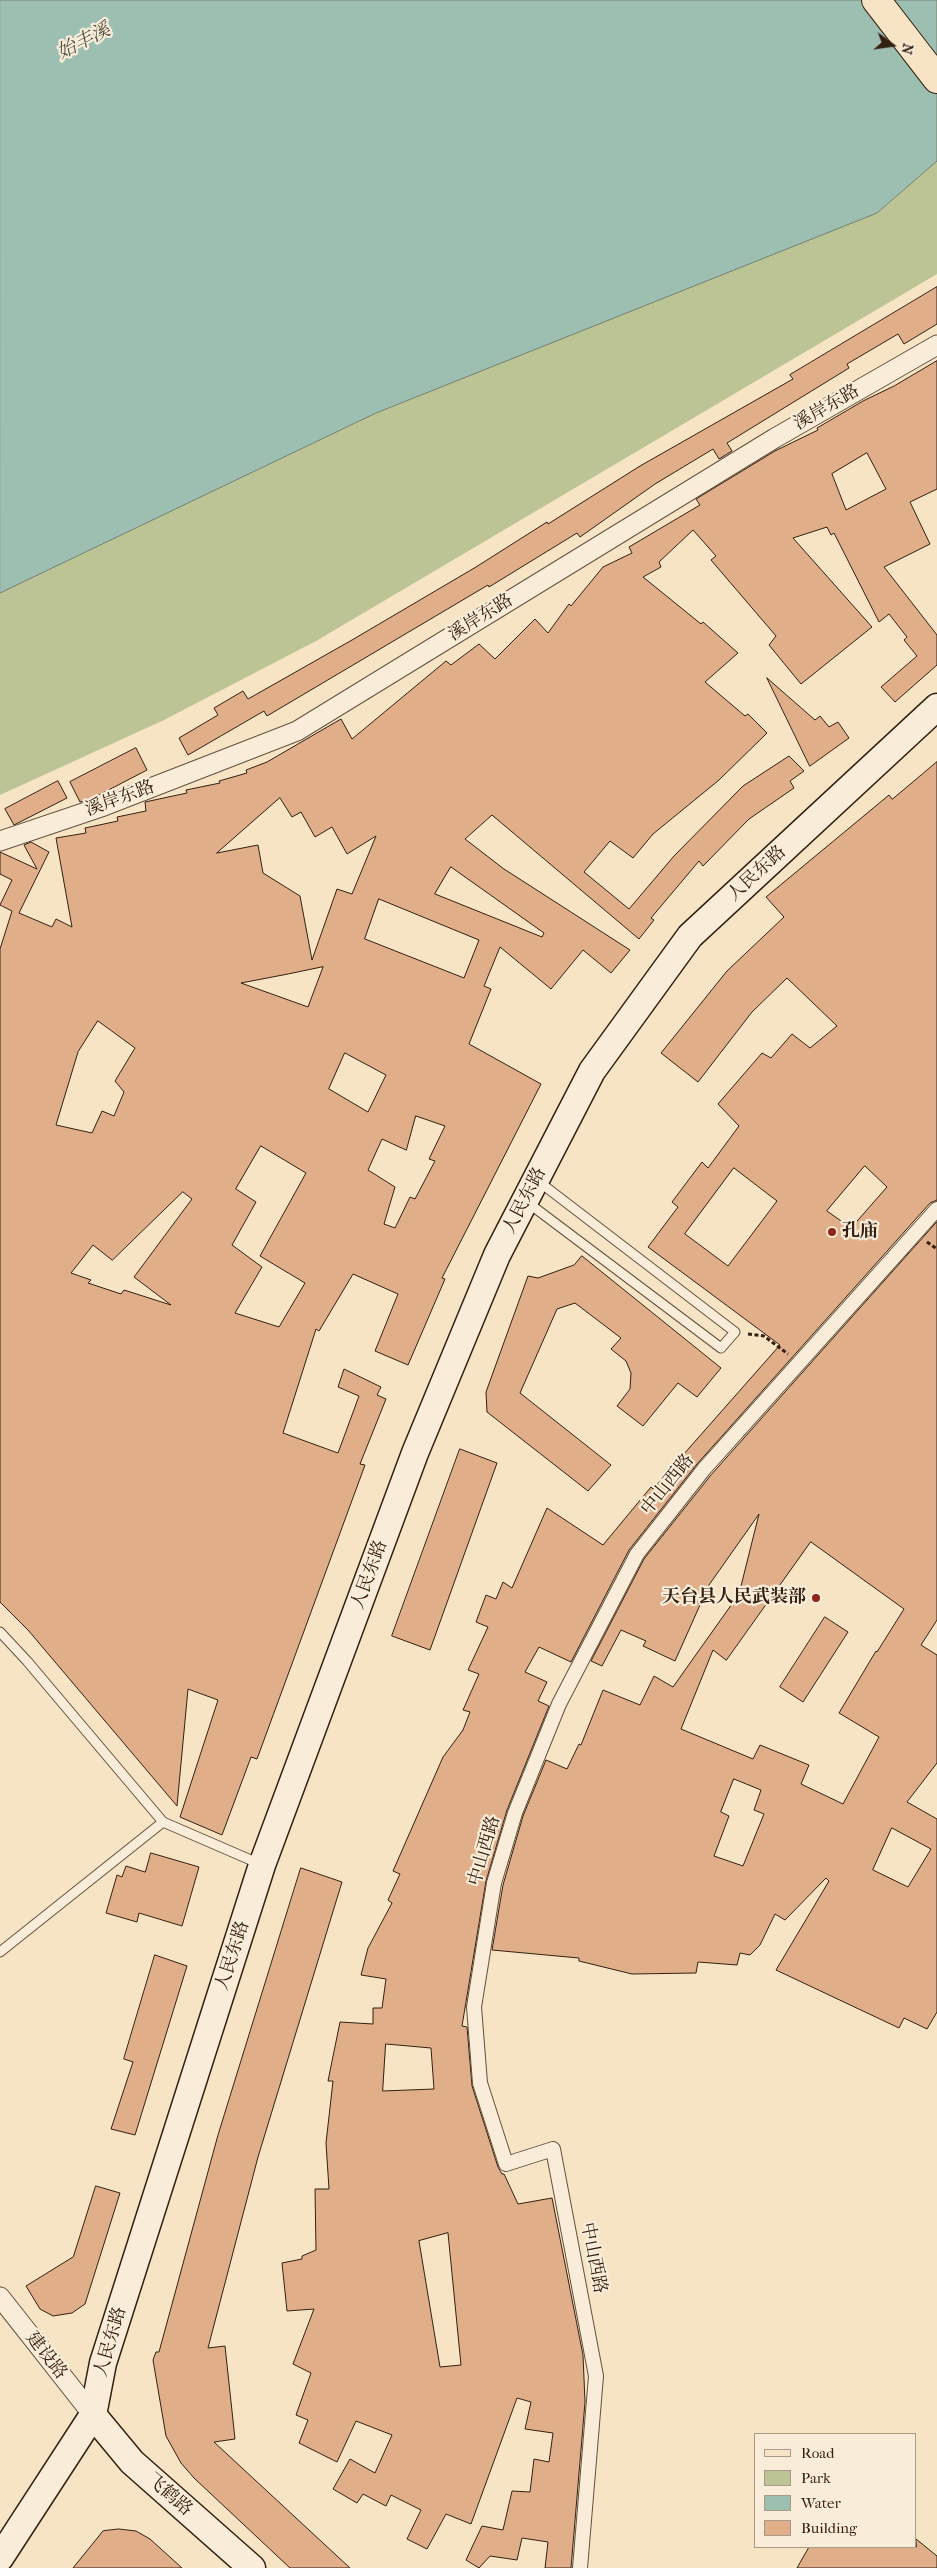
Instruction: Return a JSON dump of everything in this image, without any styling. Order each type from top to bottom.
[{"type":"main road","points":[[876,0],[937,79]]},
{"type":"main road","name":"人民东路","points":[[0,2558],[93,2415],[103,2363],[262,1865],[416,1453],[497,1255],[592,1071],[690,936],[937,707]]},
{"type":"main road","name":"飞鹤路","points":[[93,2415],[132,2462],[252,2568]]},
{"type":"street","name":"溪岸东路","points":[[0,841],[104,806],[297,731],[775,438],[937,345]]},
{"type":"street","name":"中山西路","points":[[580,2568],[596,2376],[553,2148],[506,2164],[480,2083],[474,2007],[494,1884],[515,1813],[559,1704],[637,1554],[704,1469],[937,1209]]},
{"type":"street","name":"建设路","points":[[0,2297],[93,2415]]},
{"type":"lane","points":[[531,1190],[735,1332],[720,1348],[531,1190]]},
{"type":"lane","points":[[0,1632],[27,1661],[163,1822],[262,1865]]},
{"type":"lane","points":[[0,1952],[163,1822]]},
{"type":"path","points":[[735,1332],[764,1336],[799,1362]]},
{"type":"green space","points":[[937,161],[937,274],[316,641],[164,720],[0,795],[0,593],[376,413],[877,213]]},
{"type":"water","name":"始丰溪","points":[[0,0],[937,0],[937,161],[877,213],[376,413],[0,593]]},
{"type":"building","points":[[937,287],[937,324],[904,344],[898,334],[847,364],[849,368],[727,443],[732,451],[719,459],[713,449],[655,484],[580,537],[577,533],[489,587],[488,585],[267,716],[264,711],[188,755],[179,738],[218,715],[214,708],[243,691],[248,699],[352,640],[476,567],[547,522],[548,524],[640,466],[793,379],[790,375]]},
{"type":"building","points":[[937,361],[937,489],[910,502],[930,544],[884,567],[937,635],[937,665],[895,702],[881,687],[917,656],[904,640],[907,637],[889,614],[879,622],[834,533],[831,535],[827,527],[793,538],[872,627],[801,684],[769,645],[776,636],[711,560],[716,556],[693,530],[659,562],[661,567],[643,577],[701,624],[703,622],[738,653],[705,682],[745,716],[748,714],[767,733],[719,780],[653,834],[633,858],[610,841],[584,872],[629,909],[674,856],[743,786],[789,756],[804,771],[790,781],[794,788],[749,819],[703,866],[699,861],[651,918],[654,920],[639,939],[492,815],[465,839],[504,869],[630,950],[611,973],[583,950],[551,989],[500,947],[484,986],[491,989],[469,1044],[541,1084],[442,1278],[445,1279],[408,1365],[375,1351],[398,1294],[353,1274],[319,1331],[316,1329],[283,1433],[338,1453],[359,1396],[338,1387],[344,1369],[381,1387],[377,1395],[386,1399],[360,1464],[365,1465],[257,1759],[251,1757],[222,1835],[180,1817],[218,1700],[188,1689],[177,1806],[28,1630],[0,1602],[0,949],[12,911],[0,905],[12,880],[0,874],[0,852],[37,869],[24,845],[31,842],[49,852],[19,913],[52,927],[56,919],[72,927],[56,838],[86,833],[85,828],[118,821],[117,817],[146,811],[145,802],[187,793],[186,790],[220,783],[219,781],[247,773],[246,770],[267,762],[341,719],[352,739],[446,661],[451,665],[479,644],[495,659],[535,619],[548,633],[569,604],[571,606],[603,567],[632,553],[629,547],[700,505],[696,499],[775,451],[818,430],[817,428],[863,401],[894,386]],"holes":[[[867,453],[886,489],[846,510],[832,474]],[[280,798],[292,817],[301,812],[315,837],[332,827],[347,854],[376,836],[352,894],[337,889],[312,960],[300,896],[263,873],[258,845],[217,853]],[[451,867],[544,933],[542,937],[435,894]],[[379,899],[479,940],[464,978],[365,939]],[[323,967],[308,1007],[241,983]],[[98,1021],[135,1048],[115,1081],[124,1092],[114,1116],[102,1111],[92,1133],[56,1125],[78,1052]],[[345,1053],[386,1075],[368,1112],[329,1089]],[[416,1116],[445,1126],[429,1159],[435,1161],[415,1199],[410,1197],[395,1228],[384,1224],[395,1187],[368,1170],[382,1139],[406,1150]],[[261,1146],[306,1173],[260,1256],[305,1283],[279,1327],[235,1313],[262,1267],[232,1245],[256,1202],[236,1189]],[[183,1192],[192,1199],[134,1277],[171,1305],[124,1290],[121,1294],[88,1283],[91,1280],[71,1273],[93,1245],[112,1260]]]},
{"type":"building","points":[[767,678],[815,720],[820,716],[829,727],[838,722],[849,738],[810,766]]},
{"type":"building","points":[[136,748],[147,770],[95,797],[80,802],[70,782]]},
{"type":"building","points":[[937,762],[937,1200],[930,1203],[697,1464],[629,1550],[571,1662],[539,1647],[525,1672],[547,1682],[538,1701],[549,1706],[507,1810],[486,1881],[462,2026],[467,2027],[472,2086],[498,2167],[502,2174],[504,2174],[518,2204],[552,2198],[583,2355],[585,2402],[571,2568],[545,2568],[548,2542],[522,2538],[517,2560],[490,2556],[479,2568],[466,2560],[482,2526],[503,2530],[512,2491],[530,2492],[534,2459],[549,2462],[553,2433],[525,2429],[531,2402],[517,2398],[471,2524],[446,2514],[427,2549],[407,2539],[421,2510],[391,2495],[386,2506],[363,2494],[357,2503],[333,2489],[350,2459],[375,2473],[392,2435],[356,2421],[337,2462],[299,2443],[308,2420],[296,2415],[311,2373],[293,2364],[314,2309],[287,2311],[282,2263],[302,2259],[302,2256],[316,2250],[315,2189],[329,2189],[326,2143],[333,2081],[328,2081],[340,2022],[373,2024],[373,2008],[382,2008],[386,1979],[361,1975],[368,1948],[392,1903],[388,1900],[400,1874],[393,1871],[443,1757],[463,1730],[470,1712],[463,1710],[479,1674],[468,1670],[488,1627],[476,1622],[486,1595],[496,1599],[503,1582],[512,1588],[547,1508],[603,1545],[651,1487],[653,1489],[780,1345],[648,1247],[678,1207],[672,1202],[702,1162],[708,1168],[739,1126],[718,1104],[762,1053],[771,1058],[792,1034],[810,1048],[837,1026],[787,978],[752,1012],[698,1082],[661,1053],[727,971],[784,917],[766,897],[889,795],[892,799]],"holes":[[[865,1166],[887,1187],[851,1228],[827,1211]],[[734,1168],[777,1201],[728,1266],[685,1234]],[[386,2044],[431,2048],[434,2089],[383,2091]],[[448,2233],[461,2365],[440,2367],[419,2241]]]},
{"type":"building","points":[[58,781],[67,798],[14,825],[5,809]]},
{"type":"building","points":[[937,1222],[937,1620],[921,1645],[937,1655],[937,1763],[907,1802],[937,1819],[937,2012],[927,2029],[904,2018],[899,2028],[776,1970],[829,1881],[826,1878],[785,1920],[775,1914],[760,1945],[750,1955],[740,1953],[737,1965],[698,1962],[696,1973],[632,1974],[579,1961],[579,1958],[492,1950],[503,1885],[523,1816],[546,1760],[567,1769],[579,1744],[581,1745],[603,1690],[640,1705],[654,1676],[673,1687],[739,1594],[759,1514],[697,1602],[700,1605],[675,1661],[643,1646],[646,1641],[621,1630],[602,1666],[591,1661],[644,1559],[711,1475]],"holes":[[[811,1542],[904,1609],[839,1713],[879,1737],[843,1804],[801,1784],[809,1765],[760,1745],[753,1759],[681,1729],[713,1650],[726,1660]],[[734,1779],[761,1790],[754,1810],[764,1814],[743,1866],[714,1856],[729,1816],[721,1812]],[[892,1828],[931,1849],[908,1887],[873,1870]]]},
{"type":"building","points":[[582,1256],[721,1368],[697,1397],[678,1383],[643,1426],[617,1406],[630,1389],[631,1373],[626,1361],[611,1349],[621,1338],[575,1303],[557,1309],[520,1393],[611,1465],[588,1491],[487,1412],[486,1392],[528,1276],[538,1278],[574,1265]]},
{"type":"building","points":[[460,1449],[497,1463],[430,1650],[392,1636]]},
{"type":"building","points":[[825,1617],[848,1632],[803,1702],[780,1687]]},
{"type":"building","points":[[151,1853],[199,1867],[182,1926],[139,1913],[137,1922],[106,1913],[117,1875],[122,1877],[126,1866],[145,1872]]},
{"type":"building","points":[[301,1868],[342,1882],[258,2157],[208,2348],[225,2346],[235,2439],[214,2442],[350,2568],[290,2568],[194,2478],[181,2463],[166,2436],[153,2360],[156,2352],[159,2352],[218,2135]]},
{"type":"building","points":[[155,1955],[187,1966],[135,2135],[111,2129],[133,2062],[124,2059]]},
{"type":"building","points":[[96,2186],[120,2193],[85,2304],[72,2313],[53,2316],[40,2309],[26,2286],[73,2257]]},
{"type":"building","points":[[119,2529],[136,2531],[150,2539],[182,2568],[73,2568],[103,2531]]},
{"type":"building","points":[[917,2540],[937,2556],[937,2568],[797,2568],[808,2548],[917,2548]]},
{"type":"place","name":"孔庙","points":[[832,1232]]},
{"type":"place","name":"天台县人民武装部","points":[[816,1598]]}]
